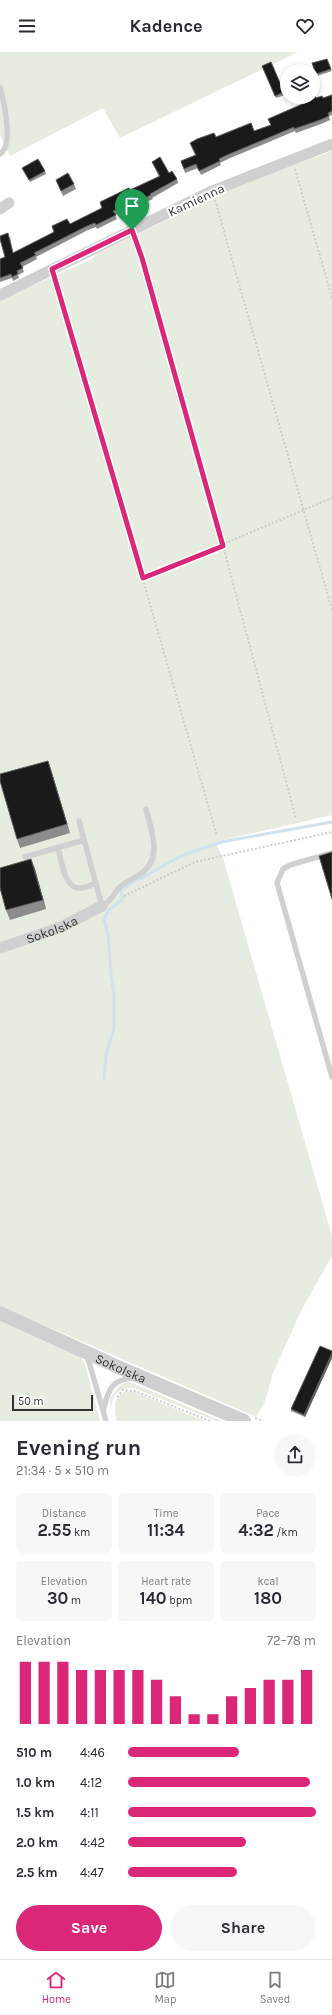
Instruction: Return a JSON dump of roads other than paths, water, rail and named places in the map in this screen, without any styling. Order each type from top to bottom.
[{"type":"street","name":"Kamienna","points":[[0,295],[212,192],[291,159],[332,144]]},
{"type":"street","name":"Sokolska","points":[[0,948],[61,927],[102,906]]},
{"type":"street","name":"Sokolska","points":[[0,1314],[244,1421]]},
{"type":"lane","points":[[0,88],[5,115],[7,144],[4,152],[0,154]]},
{"type":"lane","points":[[78,821],[102,906],[110,902],[115,896],[119,887],[144,872],[151,863],[155,853],[146,809]]},
{"type":"lane","points":[[24,857],[84,840]]},
{"type":"lane","points":[[58,848],[67,878],[73,887],[78,888],[96,884]]},
{"type":"lane","points":[[332,853],[290,865],[283,869],[277,884],[332,1077]]},
{"type":"lane","points":[[85,1351],[106,1421]]},
{"type":"lane","points":[[104,1411],[106,1396],[116,1382],[123,1379],[144,1378]]},
{"type":"waterway","points":[[104,1079],[106,1055],[114,1028],[114,994],[108,934],[104,919],[109,910],[123,899],[120,890],[181,856],[221,842],[332,822]]}]
